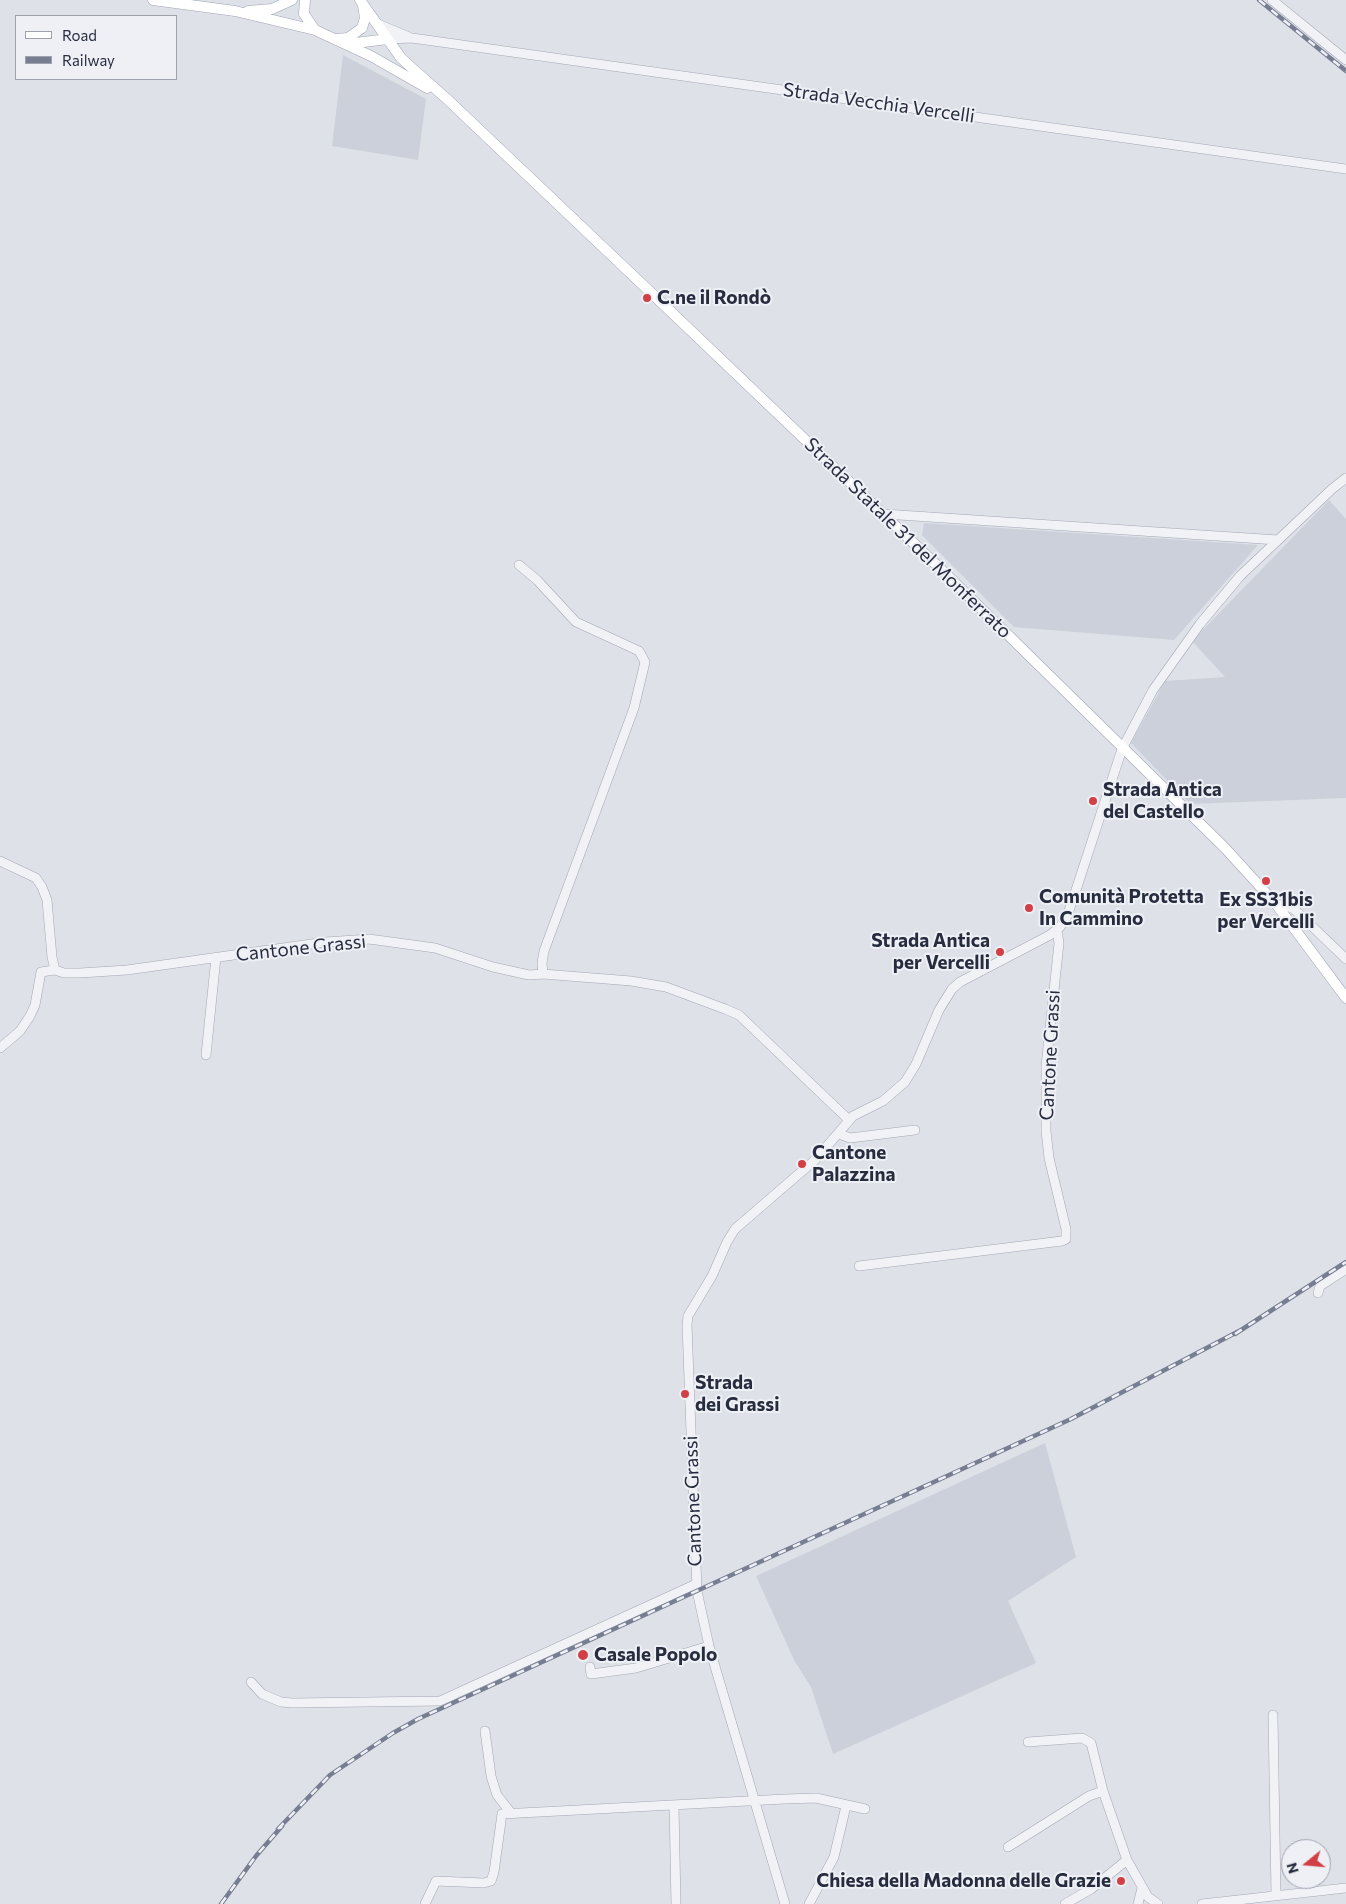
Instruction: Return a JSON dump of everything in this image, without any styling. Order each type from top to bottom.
[{"type":"main road","name":"Strada Statale 31 del Monferrato","points":[[153,0],[235,11],[315,30],[341,41],[447,99]]},
{"type":"main road","name":"Strada Statale 31 del Monferrato","points":[[235,11],[272,9],[292,0]]},
{"type":"main road","points":[[305,0],[304,14],[315,30]]},
{"type":"main road","name":"Strada Statale 31 del Monferrato","points":[[362,2],[406,62],[884,514],[1218,842],[1276,904],[1346,998]]},
{"type":"main road","points":[[341,41],[362,28],[365,18],[362,2]]},
{"type":"main road","points":[[341,41],[361,43],[388,39]]},
{"type":"street","points":[[1272,0],[1346,60]]},
{"type":"street","name":"Strada Vecchia Vercelli","points":[[378,24],[412,38]]},
{"type":"street","points":[[406,62],[401,50],[405,43],[412,38]]},
{"type":"street","name":"Strada Vecchia Vercelli","points":[[388,39],[412,38],[1346,170]]},
{"type":"street","points":[[1057,930],[1066,916],[1122,749],[1153,690],[1200,624],[1240,576],[1346,478]]},
{"type":"street","points":[[884,514],[1278,540]]},
{"type":"street","points":[[519,565],[537,580],[576,622],[639,651],[645,662],[634,708],[544,951],[543,974]]},
{"type":"street","points":[[0,861],[36,878],[42,887],[46,900],[55,970],[41,972],[35,1005],[30,1016],[20,1031],[0,1048]]},
{"type":"street","points":[[1276,904],[1294,909],[1346,959]]},
{"type":"street","name":"Cantone Grassi","points":[[250,1682],[262,1694],[280,1702],[440,1701],[697,1588],[687,1325],[688,1316],[712,1276],[727,1242],[735,1229],[814,1160],[839,1134],[849,1120],[858,1112],[892,1096],[905,1082],[916,1064],[939,1010],[952,989],[960,982],[1057,930],[1060,943],[1046,1066],[1046,1131],[1051,1168],[1066,1229],[1066,1239],[860,1266]]},
{"type":"street","name":"Cantone Grassi","points":[[55,970],[72,973],[127,970],[326,942],[369,939],[435,948],[493,968],[530,975],[543,974],[631,981],[666,988],[739,1015],[849,1120]]},
{"type":"street","points":[[206,1055],[216,957]]},
{"type":"street","points":[[839,1134],[850,1138],[915,1130]]},
{"type":"street","points":[[1318,1293],[1320,1286],[1346,1269]]},
{"type":"street","points":[[697,1588],[709,1646],[785,1904]]},
{"type":"street","points":[[590,1666],[591,1674],[636,1668],[709,1646]]},
{"type":"street","points":[[1273,1716],[1276,1895]]},
{"type":"street","points":[[485,1731],[491,1776],[497,1794],[512,1813]]},
{"type":"street","points":[[1028,1742],[1082,1738],[1091,1743],[1103,1791],[1127,1860],[1148,1897],[1158,1904]]},
{"type":"street","points":[[1008,1847],[1089,1796],[1103,1791]]},
{"type":"street","points":[[425,1904],[436,1881],[484,1883],[491,1881],[494,1872],[502,1814],[816,1798],[865,1809]]},
{"type":"street","points":[[674,1805],[676,1904]]},
{"type":"street","points":[[809,1904],[834,1857],[846,1806]]},
{"type":"street","points":[[1065,1904],[1091,1889],[1127,1860]]},
{"type":"street","points":[[1138,1904],[1142,1888]]},
{"type":"street","points":[[1202,1904],[1346,1888]]},
{"type":"shaded area","points":[[343,55],[426,99],[418,160],[332,146]]},
{"type":"shaded area","points":[[1329,500],[1346,519],[1346,798],[1190,804],[1131,743],[1165,681],[1225,677],[1192,641]]},
{"type":"shaded area","points":[[924,523],[1258,545],[1174,640],[1014,627],[922,535]]},
{"type":"shaded area","points":[[1045,1443],[1076,1557],[1008,1601],[1036,1663],[833,1754],[811,1687],[794,1660],[756,1576]]},
{"type":"railway","points":[[1259,0],[1346,71]]},
{"type":"railway","points":[[1235,1334],[1346,1262]]},
{"type":"railway","points":[[278,1829],[330,1775],[393,1733],[418,1719],[1071,1419],[1241,1330]]},
{"type":"railway","points":[[221,1904],[256,1856],[282,1826]]},
{"type":"place","name":"C.ne il Rondò","points":[[647,298]]},
{"type":"place","name":"Strada Antica del Castello","points":[[1093,801]]},
{"type":"place","name":"Ex SS31bis per Vercelli","points":[[1266,881]]},
{"type":"place","name":"Comunità Protetta In Cammino","points":[[1029,908]]},
{"type":"place","name":"Strada Antica per Vercelli","points":[[1000,952]]},
{"type":"place","name":"Cantone Palazzina","points":[[802,1164]]},
{"type":"place","name":"Strada dei Grassi","points":[[685,1394]]},
{"type":"place","name":"Casale Popolo","points":[[583,1655]]},
{"type":"place","name":"Chiesa della Madonna delle Grazie","points":[[1121,1881]]}]
